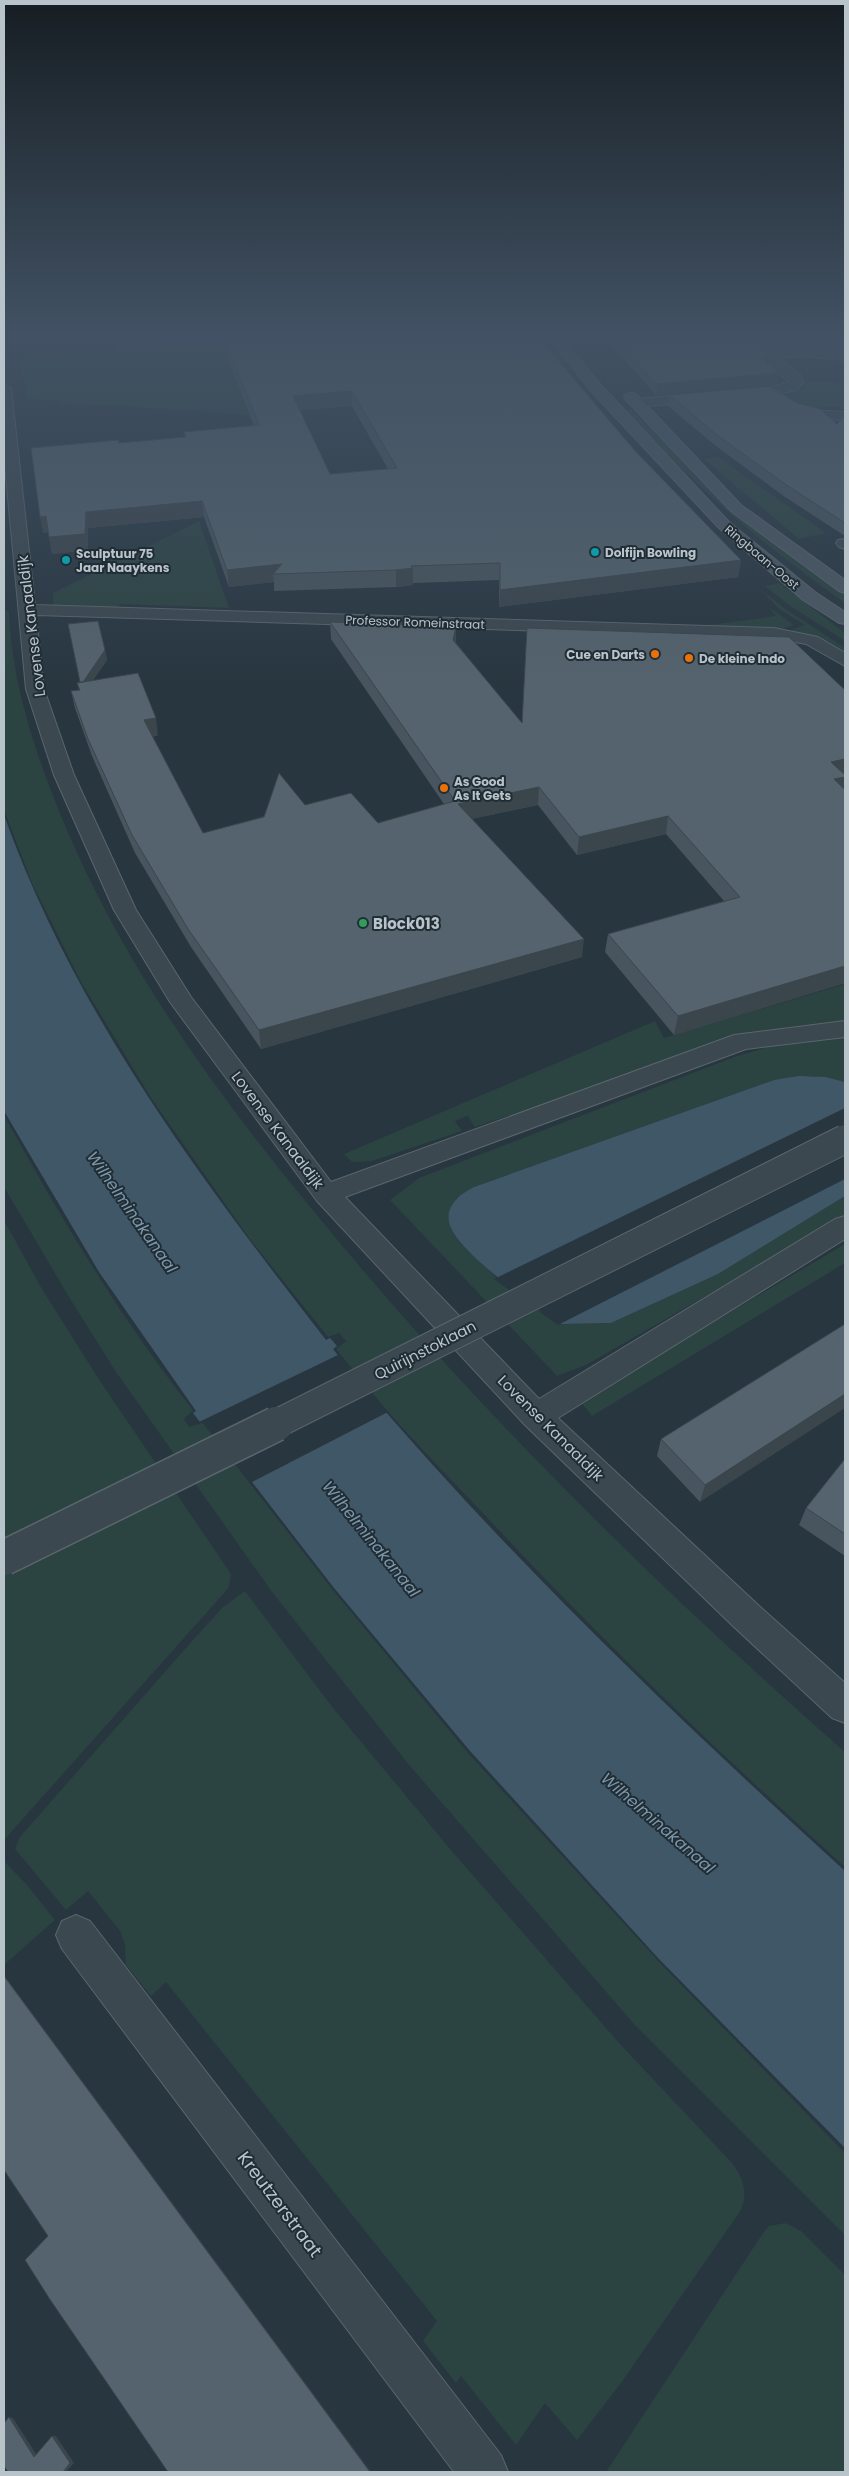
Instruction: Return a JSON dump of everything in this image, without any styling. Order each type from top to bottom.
[{"type":"main road","name":"Ringbaan-Oost","points":[[658,455],[724,526],[809,596],[845,619]]},
{"type":"main road","name":"Ringbaan-Oost","points":[[685,455],[736,508],[842,586]]},
{"type":"street","name":"Lovense Kanaaldijk","points":[[11,455],[29,610],[35,688],[64,775],[125,910],[182,1002],[326,1194],[536,1416],[745,1615],[845,1706]]},
{"type":"street","name":"Professor Romeinstraat","points":[[29,610],[774,633],[802,637],[826,646],[845,661]]},
{"type":"street","points":[[326,1194],[743,1041],[845,1029]]},
{"type":"street","name":"Quirijnstoklaan","points":[[4,1558],[410,1358],[845,1139]]},
{"type":"street","points":[[536,1416],[845,1226]]},
{"type":"street","name":"Kreutzerstraat","points":[[76,1935],[484,2472]]},
{"type":"green space","points":[[667,455],[679,455],[824,574],[845,589],[845,603],[757,537]]},
{"type":"green space","points":[[718,457],[826,533],[799,539],[704,459]]},
{"type":"green space","points":[[199,521],[229,608],[120,604],[116,613],[53,611],[53,593]]},
{"type":"green space","points":[[779,583],[845,633],[845,641],[789,605],[765,586]]},
{"type":"green space","points":[[760,589],[784,608],[845,648],[845,653],[782,633],[805,625],[779,609]]},
{"type":"green space","points":[[769,607],[794,625],[779,630],[711,629],[710,625],[776,616]]},
{"type":"green space","points":[[4,611],[9,611],[13,657],[23,704],[36,749],[52,793],[78,854],[107,914],[175,1027],[252,1134],[293,1186],[394,1306],[454,1373],[516,1440],[645,1568],[777,1692],[845,1752],[845,1867],[751,1781],[613,1648],[524,1557],[406,1431],[336,1349],[346,1341],[339,1333],[328,1337],[249,1238],[151,1098],[81,982],[32,883],[4,810]]},
{"type":"green space","points":[[845,984],[845,1024],[789,1027],[729,1042],[475,1127],[468,1116],[455,1121],[462,1131],[372,1161],[352,1162],[344,1154],[655,1021],[664,1038]]},
{"type":"green space","points":[[845,1037],[845,1082],[812,1076],[774,1080],[474,1187],[454,1202],[450,1209],[458,1238],[497,1278],[540,1311],[542,1310],[561,1324],[611,1323],[718,1274],[845,1196],[845,1216],[586,1365],[557,1376],[390,1200],[419,1178],[737,1056],[775,1045]]},
{"type":"green space","points":[[4,1115],[92,1267],[141,1340],[193,1410],[184,1419],[189,1427],[203,1423],[332,1589],[468,1753],[662,1965],[845,2153],[845,2235],[634,2024],[409,1765],[272,1592],[116,1372],[4,1187]]},
{"type":"green space","points":[[4,1220],[42,1289],[100,1381],[231,1574],[229,1587],[225,1592],[4,1840]]},
{"type":"green space","points":[[845,1244],[845,1263],[592,1416],[580,1401]]},
{"type":"green space","points":[[245,1591],[333,1708],[451,1850],[620,2044],[733,2164],[740,2176],[744,2188],[744,2200],[739,2213],[621,2383],[577,2440],[545,2403],[516,2445],[461,2376],[456,2383],[423,2341],[437,2321],[166,1982],[151,1996],[126,1965],[125,1945],[120,1931],[88,1891],[66,1910],[15,1849],[19,1838],[192,1641],[222,1608]]},
{"type":"green space","points":[[4,1861],[28,1886],[55,1920],[4,1965]]},
{"type":"green space","points":[[785,2223],[801,2231],[845,2275],[845,2472],[606,2472],[763,2233],[769,2226]]},
{"type":"water","name":"Wilhelminakanaal","points":[[4,815],[33,887],[66,957],[103,1024],[187,1154],[232,1217],[326,1340],[330,1338],[337,1346],[333,1349],[340,1358],[398,1426],[520,1559],[713,1749],[845,1871],[845,2148],[658,1958],[470,1751],[334,1588],[204,1420],[200,1422],[193,1413],[196,1411],[99,1272],[4,1111]]},
{"type":"water","points":[[799,1076],[825,1077],[845,1082],[845,1196],[718,1274],[611,1323],[561,1324],[554,1304],[535,1281],[534,1305],[486,1267],[453,1232],[449,1222],[452,1205],[459,1197],[474,1187],[774,1080]]},
{"type":"pier","points":[[845,1108],[845,1179],[558,1325],[540,1312],[540,1308],[550,1303],[534,1284],[527,1303],[494,1279]]},
{"type":"pier","points":[[340,1354],[388,1412],[250,1483],[203,1423],[197,1423]]},
{"type":"building","points":[[32,455],[321,455],[330,474],[397,468],[389,455],[638,455],[741,560],[500,590],[500,563],[411,566],[413,568],[396,570],[273,574],[282,564],[227,570],[202,501],[86,512],[85,534],[49,537],[46,516],[40,517]]},
{"type":"building","points":[[744,455],[845,455],[845,523]]},
{"type":"building","points":[[98,621],[105,650],[83,682],[80,682],[68,624]]},
{"type":"building","points":[[330,622],[456,626],[453,640],[522,723],[527,628],[789,637],[845,690],[845,759],[831,762],[845,775],[845,777],[834,779],[845,790],[845,966],[678,1016],[608,934],[740,897],[668,816],[579,837],[539,787],[458,804],[584,939],[259,1030],[188,929],[132,835],[88,739],[71,691],[80,690],[77,683],[138,673],[156,718],[144,720],[203,833],[264,817],[279,773],[305,805],[351,793],[378,823],[455,801]]},
{"type":"building","points":[[845,1324],[845,1394],[705,1485],[661,1439]]},
{"type":"building","points":[[845,1460],[845,1534],[806,1508]]},
{"type":"building","points":[[4,1976],[370,2472],[168,2472],[25,2260],[48,2236],[4,2170]]},
{"type":"building","points":[[9,2417],[34,2457],[52,2436],[70,2463],[63,2472],[8,2472],[4,2466],[4,2423]]},
{"type":"place","name":"Dolfijn Bowling","points":[[595,552]]},
{"type":"place","name":"Sculptuur 75 Jaar Naaykens","points":[[66,560]]},
{"type":"place","name":"Cue en Darts","points":[[655,654]]},
{"type":"place","name":"De kleine Indo","points":[[689,658]]},
{"type":"place","name":"As Good As It Gets","points":[[444,788]]},
{"type":"place","name":"Block013","points":[[363,923]]}]
